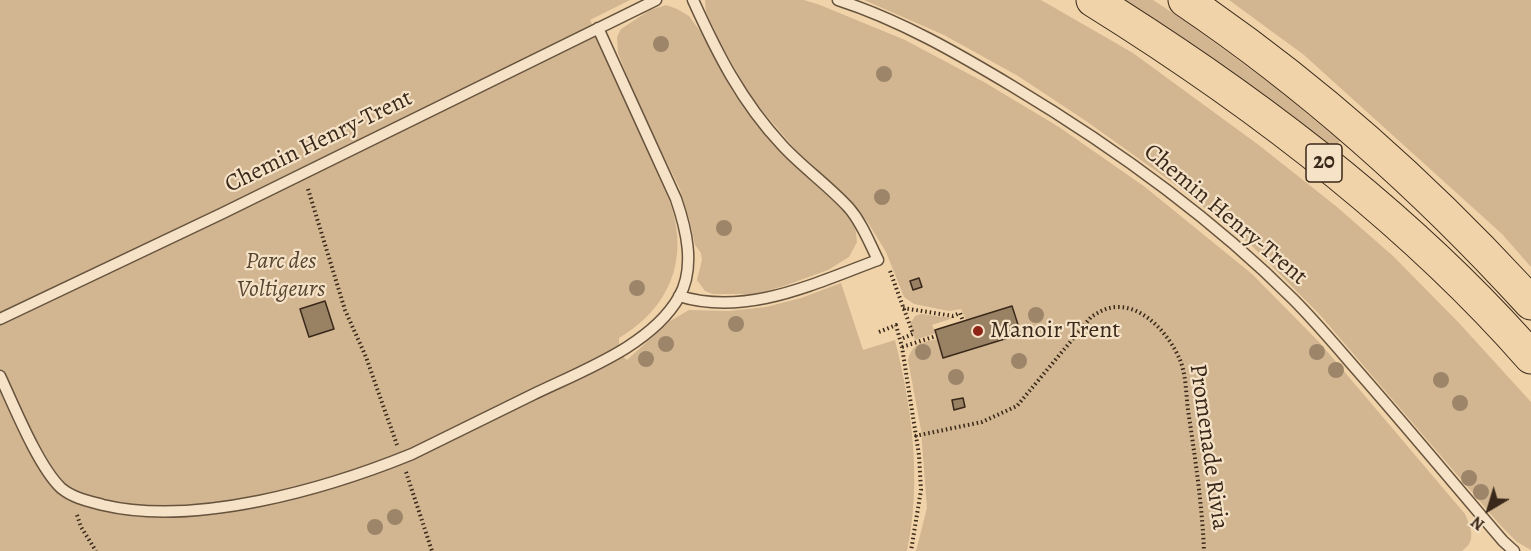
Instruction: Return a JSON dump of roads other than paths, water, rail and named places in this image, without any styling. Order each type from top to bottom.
[{"type":"highway","name":"20","points":[[1093,0],[1248,106],[1382,209],[1440,261],[1531,357]]},
{"type":"highway","name":"20","points":[[1185,0],[1259,54],[1356,131],[1458,227],[1531,303]]},
{"type":"lane","name":"Chemin Henry-Trent","points":[[0,319],[233,208],[656,0]]},
{"type":"lane","points":[[679,296],[708,302],[750,301],[778,297],[878,260],[849,208],[781,144],[744,97],[721,61],[693,0]]},
{"type":"lane","name":"Chemin Henry-Trent","points":[[838,0],[925,36],[1068,119],[1140,170],[1200,217],[1294,299],[1514,551]]},
{"type":"lane","points":[[0,376],[43,464],[61,487],[77,498],[110,506],[190,512],[262,500],[333,482],[401,458],[619,353],[654,326],[679,296],[686,280],[688,263],[683,219],[676,198],[598,28]]},
{"type":"place","name":"Manoir Trent","points":[[978,331]]},
{"type":"park label","name":"Parc des Voltigeurs","points":[[281,276]]}]
